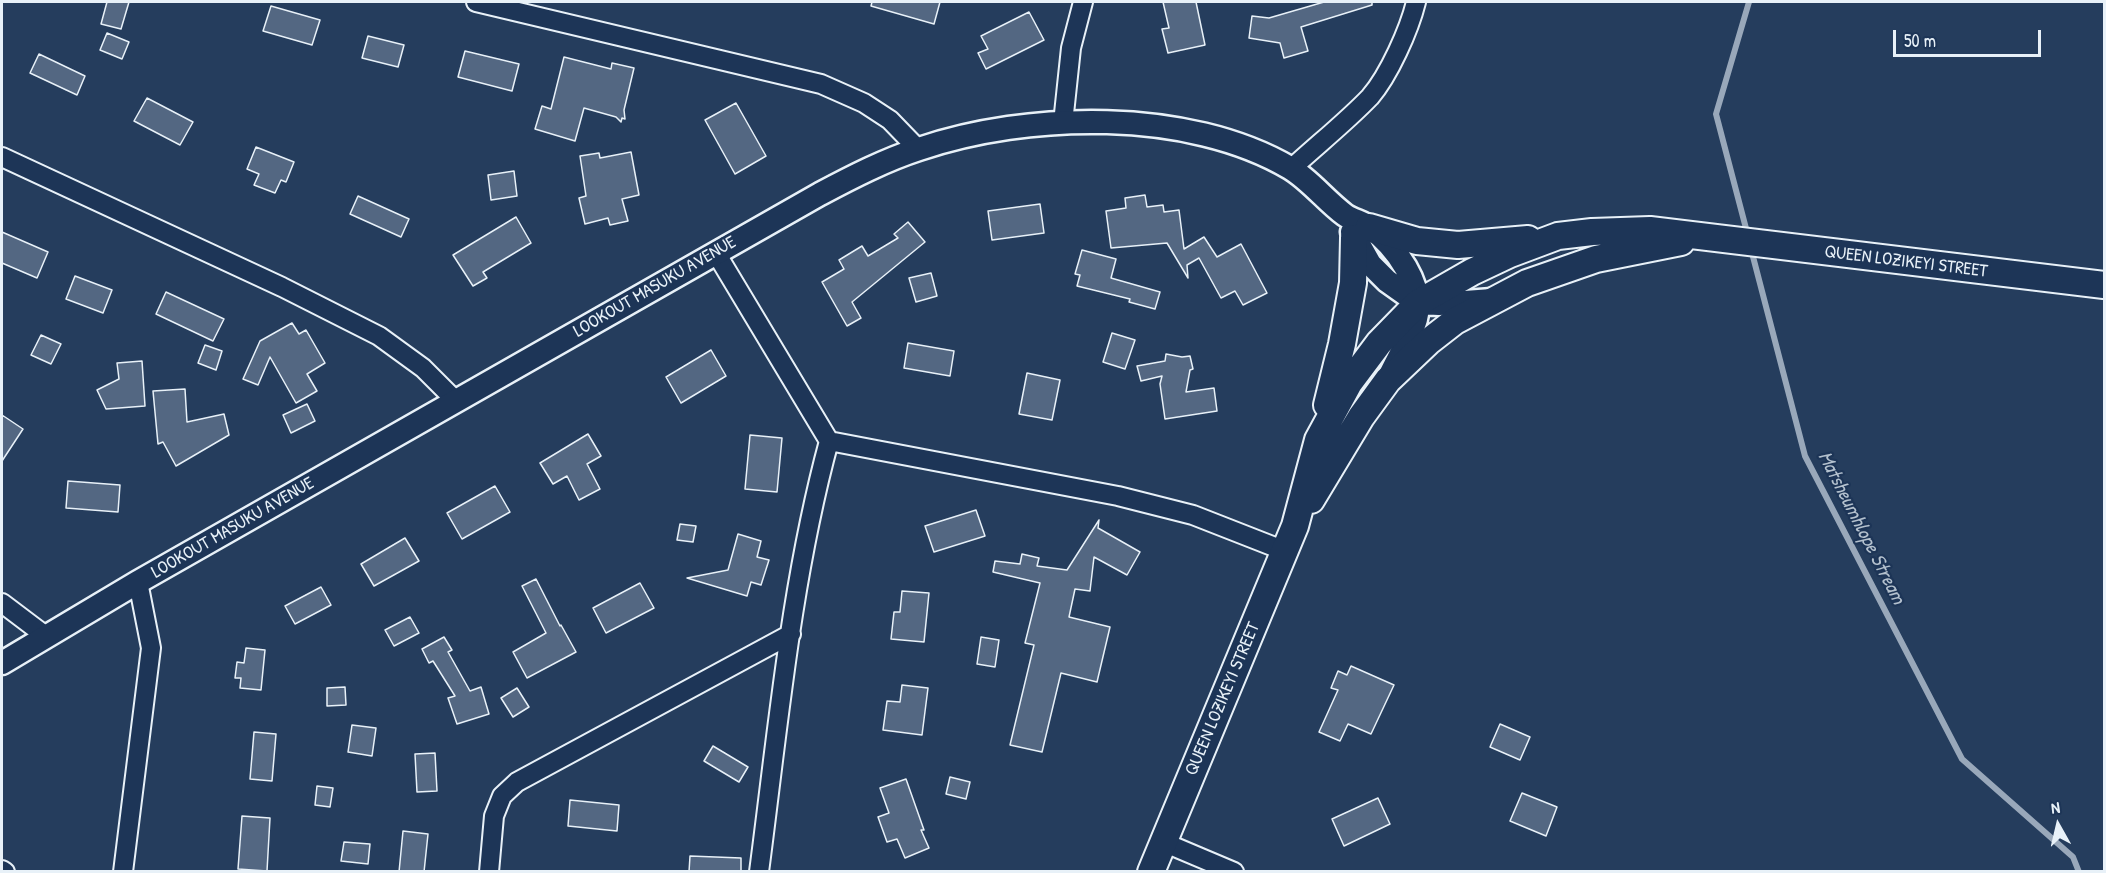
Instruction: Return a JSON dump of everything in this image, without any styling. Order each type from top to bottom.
[{"type":"main road","points":[[1318,440],[1344,334],[1353,283],[1356,227],[1417,241],[1458,245],[1558,236]]},
{"type":"main road","name":"QUEEN LOZIKEYI STREET","points":[[1151,872],[1295,526],[1318,440],[1349,383],[1379,343],[1418,303],[1501,258],[1558,236],[1650,230],[2104,285]]},
{"type":"main road","name":"QUEEN LOZIKEYI STREET","points":[[1295,526],[1361,417],[1388,380],[1428,342],[1455,321],[1527,283],[1596,259],[1707,237]]},
{"type":"street","points":[[476,2],[509,6],[821,84],[864,103],[890,120],[918,149]]},
{"type":"street","points":[[1064,123],[1071,48],[1083,2]]},
{"type":"street","points":[[1291,169],[1371,96],[1395,57],[1416,2]]},
{"type":"street","name":"LOOKOUT MASUKU AVENUE","points":[[2,663],[138,582],[820,194],[871,168],[918,149],[958,137],[1064,123],[1119,122],[1163,125],[1220,138],[1291,169],[1356,227],[1391,248],[1405,266],[1418,303]]},
{"type":"street","points":[[2,157],[282,287],[379,336],[423,368],[456,401]]},
{"type":"street","points":[[716,253],[829,441],[816,490],[791,634],[759,872]]},
{"type":"street","points":[[1388,380],[1415,320],[1418,303],[1439,304],[1494,300]]},
{"type":"street","points":[[829,441],[1118,496],[1193,515],[1285,551]]},
{"type":"street","points":[[123,872],[151,648],[138,582]]},
{"type":"street","points":[[2,603],[47,637]]},
{"type":"street","points":[[489,872],[494,816],[502,796],[517,782],[791,634]]},
{"type":"street","points":[[1163,842],[1234,872]]},
{"type":"building","points":[[107,2],[129,2],[121,29],[101,24]]},
{"type":"building","points":[[872,2],[940,2],[934,24],[871,6]]},
{"type":"building","points":[[1163,2],[1196,2],[1205,45],[1168,53],[1162,29],[1169,28]]},
{"type":"building","points":[[1324,2],[1372,2],[1372,5],[1301,27],[1308,51],[1284,58],[1280,43],[1249,38],[1252,16],[1269,18]]},
{"type":"building","points":[[271,6],[320,20],[312,45],[263,31]]},
{"type":"building","points":[[1029,12],[1044,40],[986,69],[978,53],[988,49],[981,36]]},
{"type":"building","points":[[107,33],[129,42],[122,59],[100,50]]},
{"type":"building","points":[[368,36],[404,45],[398,67],[362,58]]},
{"type":"building","points":[[465,51],[519,64],[512,91],[458,77]]},
{"type":"building","points":[[39,54],[85,76],[77,95],[30,73]]},
{"type":"building","points":[[564,57],[611,69],[612,63],[634,68],[624,110],[625,119],[622,118],[621,122],[616,117],[584,108],[575,141],[535,129],[542,106],[551,109]]},
{"type":"building","points":[[147,98],[193,122],[180,145],[134,121]]},
{"type":"building","points":[[736,103],[766,156],[735,174],[705,120]]},
{"type":"building","points":[[256,147],[294,162],[286,182],[281,180],[275,193],[254,185],[259,174],[247,169]]},
{"type":"building","points":[[631,152],[639,195],[622,199],[628,221],[610,225],[608,218],[585,224],[579,198],[586,196],[580,156],[599,153],[600,158]]},
{"type":"building","points":[[514,171],[517,196],[491,200],[488,175]]},
{"type":"building","points":[[1145,195],[1147,207],[1163,205],[1164,212],[1179,210],[1184,249],[1204,237],[1217,257],[1241,244],[1267,293],[1243,305],[1235,291],[1221,298],[1199,258],[1187,265],[1188,278],[1167,243],[1111,248],[1106,211],[1126,208],[1125,198]]},
{"type":"building","points":[[358,196],[409,219],[401,237],[350,214]]},
{"type":"building","points":[[1040,204],[1044,233],[992,240],[988,211]]},
{"type":"building","points":[[516,217],[531,243],[483,272],[487,278],[473,286],[453,255]]},
{"type":"building","points":[[908,222],[925,242],[852,302],[861,318],[847,326],[822,282],[844,269],[839,260],[862,246],[868,256],[898,238],[894,234]]},
{"type":"building","points":[[2,232],[48,252],[37,278],[2,263]]},
{"type":"building","points":[[1082,250],[1116,259],[1111,278],[1160,292],[1155,309],[1129,302],[1130,299],[1077,286],[1080,275],[1075,274]]},
{"type":"building","points":[[931,273],[937,296],[916,302],[909,278]]},
{"type":"building","points":[[75,276],[112,290],[103,313],[66,299]]},
{"type":"building","points":[[166,292],[224,319],[213,341],[156,314]]},
{"type":"building","points":[[292,323],[299,334],[306,330],[325,363],[307,374],[317,391],[296,403],[270,357],[258,385],[243,379],[260,341]]},
{"type":"building","points":[[1112,333],[1135,340],[1125,369],[1103,362]]},
{"type":"building","points":[[41,335],[61,344],[51,364],[31,355]]},
{"type":"building","points":[[908,343],[954,351],[950,376],[904,368]]},
{"type":"building","points":[[205,345],[222,351],[216,370],[198,363]]},
{"type":"building","points":[[711,350],[726,376],[681,403],[666,377]]},
{"type":"building","points":[[1166,354],[1190,356],[1193,369],[1190,370],[1186,392],[1214,388],[1217,411],[1165,419],[1160,384],[1162,376],[1141,381],[1137,366],[1165,361]]},
{"type":"building","points":[[142,361],[145,406],[106,409],[97,390],[119,379],[117,363]]},
{"type":"building","points":[[1027,373],[1060,380],[1052,420],[1019,414]]},
{"type":"building","points":[[185,389],[187,422],[224,414],[229,435],[176,466],[163,442],[158,444],[153,391]]},
{"type":"building","points":[[307,404],[315,421],[291,433],[283,415]]},
{"type":"building","points":[[2,415],[23,429],[2,461]]},
{"type":"building","points":[[588,434],[601,456],[587,464],[600,489],[579,500],[567,476],[553,484],[540,463]]},
{"type":"building","points":[[750,435],[782,438],[777,492],[745,489]]},
{"type":"building","points":[[68,481],[120,485],[118,512],[66,508]]},
{"type":"building","points":[[495,486],[510,512],[462,539],[447,513]]},
{"type":"building","points":[[976,510],[985,536],[934,552],[925,526]]},
{"type":"building","points":[[1099,520],[1098,528],[1140,552],[1127,575],[1094,557],[1090,591],[1075,589],[1069,617],[1110,627],[1097,682],[1061,673],[1042,752],[1010,745],[1034,645],[1025,643],[1040,583],[993,572],[995,561],[1020,564],[1022,554],[1039,558],[1037,566],[1067,570]]},
{"type":"building","points":[[680,524],[696,526],[693,542],[677,540]]},
{"type":"building","points":[[738,534],[761,541],[757,557],[769,560],[761,585],[751,582],[747,596],[687,578],[728,570]]},
{"type":"building","points":[[405,538],[419,561],[374,586],[361,564]]},
{"type":"building","points":[[536,579],[576,652],[527,678],[513,652],[546,633],[522,586]]},
{"type":"building","points":[[640,583],[654,608],[606,633],[593,608]]},
{"type":"building","points":[[321,587],[331,605],[295,624],[285,606]]},
{"type":"building","points":[[902,591],[929,593],[924,642],[891,639],[894,612],[900,612]]},
{"type":"building","points":[[410,617],[419,633],[394,646],[385,630]]},
{"type":"building","points":[[444,637],[452,650],[448,652],[470,691],[481,687],[489,714],[457,724],[448,698],[455,696],[433,661],[429,663],[422,649]]},
{"type":"building","points":[[981,637],[999,640],[995,667],[977,664]]},
{"type":"building","points":[[246,648],[265,650],[261,690],[240,688],[241,678],[235,678],[237,662],[244,663]]},
{"type":"building","points":[[1351,666],[1394,685],[1371,734],[1348,724],[1340,741],[1319,732],[1338,690],[1331,688],[1338,671],[1347,675]]},
{"type":"building","points":[[902,685],[928,688],[922,735],[883,730],[887,701],[900,702]]},
{"type":"building","points":[[345,687],[346,705],[327,706],[327,688]]},
{"type":"building","points":[[517,688],[529,707],[513,717],[501,698]]},
{"type":"building","points":[[1500,724],[1530,737],[1520,760],[1490,747]]},
{"type":"building","points":[[352,725],[376,728],[372,756],[348,752]]},
{"type":"building","points":[[254,732],[276,734],[272,781],[250,779]]},
{"type":"building","points":[[713,746],[748,767],[739,782],[704,761]]},
{"type":"building","points":[[435,753],[437,791],[417,792],[415,754]]},
{"type":"building","points":[[950,777],[970,782],[966,799],[946,794]]},
{"type":"building","points":[[906,779],[924,830],[921,830],[929,848],[905,858],[897,839],[887,842],[878,817],[889,813],[880,788]]},
{"type":"building","points":[[317,786],[333,788],[330,807],[315,805]]},
{"type":"building","points":[[1522,793],[1557,807],[1546,836],[1510,821]]},
{"type":"building","points":[[1378,798],[1390,824],[1344,846],[1332,819]]},
{"type":"building","points":[[570,800],[619,805],[617,831],[568,826]]},
{"type":"building","points":[[242,816],[270,818],[267,871],[238,869]]},
{"type":"building","points":[[403,831],[428,834],[424,872],[399,872]]},
{"type":"building","points":[[344,842],[370,844],[368,864],[341,861]]},
{"type":"building","points":[[690,856],[741,858],[741,872],[689,872]]},
{"type":"waterway","name":"Matsheumhlope Stream","points":[[1748,236],[1716,114],[1749,2]]},
{"type":"waterway","name":"Matsheumhlope Stream","points":[[1751,249],[1805,456],[1962,759],[2073,857],[2079,872]]}]
